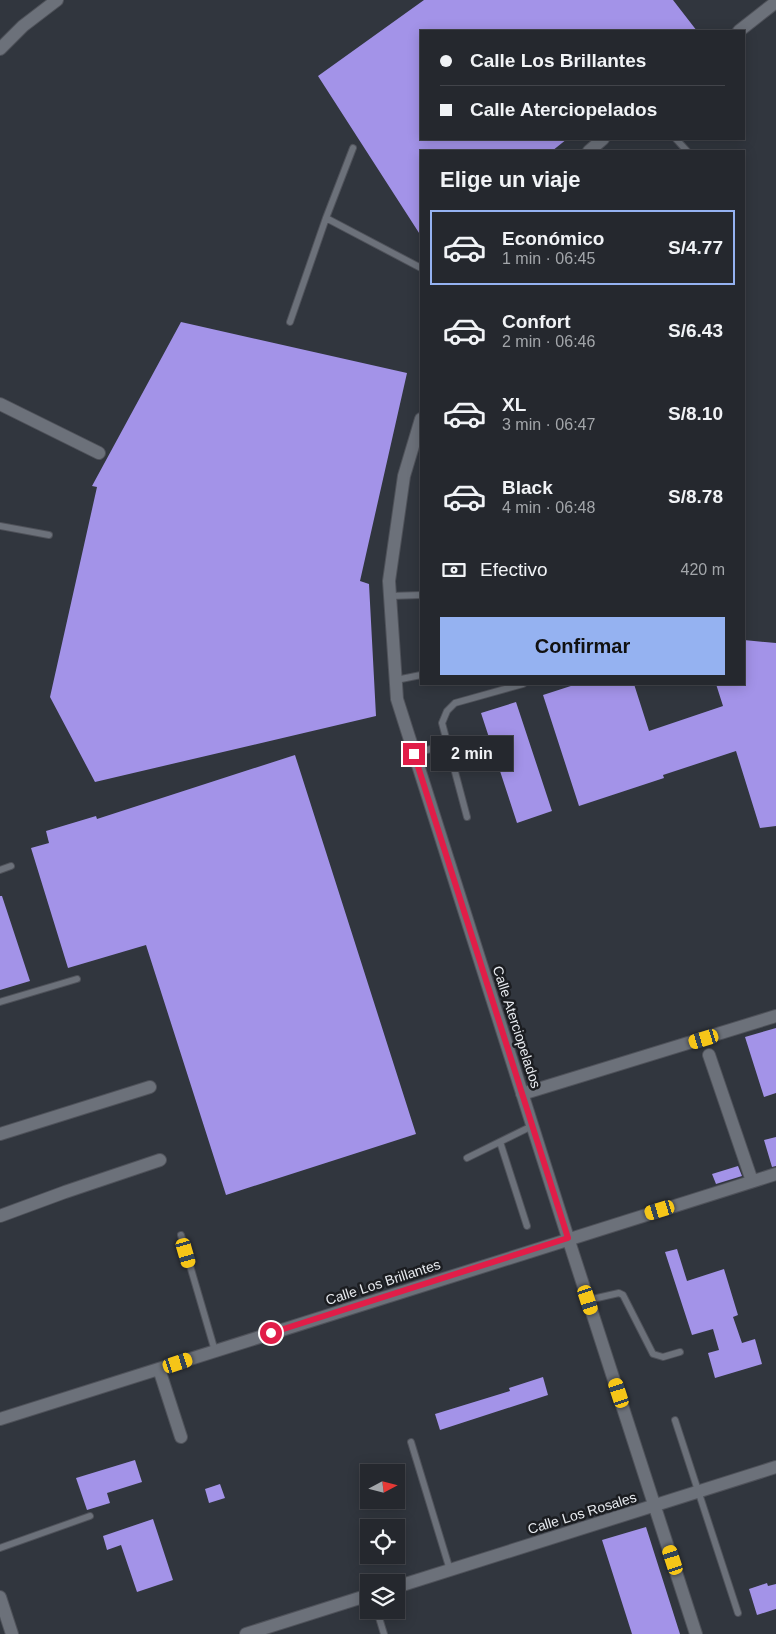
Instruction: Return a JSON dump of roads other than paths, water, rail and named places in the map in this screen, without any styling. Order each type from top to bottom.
[{"type":"street","points":[[0,49],[23,26],[57,0]]},
{"type":"street","points":[[739,30],[776,2]]},
{"type":"street","points":[[590,150],[602,140]]},
{"type":"street","points":[[0,404],[99,453]]},
{"type":"street","name":"Calle Aterciopelados","points":[[420,422],[404,476],[389,581],[397,700],[696,1634]]},
{"type":"street","points":[[522,1094],[776,1016]]},
{"type":"street","points":[[709,1055],[752,1181]]},
{"type":"street","points":[[0,1134],[150,1087]]},
{"type":"street","points":[[0,1216],[160,1160]]},
{"type":"street","name":"Calle Los Brillantes","points":[[0,1419],[568,1238],[776,1174]]},
{"type":"street","points":[[159,1368],[181,1437]]},
{"type":"street","name":"Calle Los Rosales","points":[[405,1584],[776,1467]]},
{"type":"street","points":[[0,1597],[7,1629]]},
{"type":"street","points":[[246,1634],[360,1598]]},
{"type":"lane","points":[[677,140],[686,150]]},
{"type":"lane","points":[[290,322],[326,218],[353,148]]},
{"type":"lane","points":[[326,218],[420,267]]},
{"type":"lane","points":[[0,526],[48,535]]},
{"type":"lane","points":[[390,596],[420,595]]},
{"type":"lane","points":[[396,680],[420,675]]},
{"type":"lane","points":[[467,817],[442,723],[447,711],[455,704],[520,685]]},
{"type":"lane","points":[[414,754],[448,745]]},
{"type":"lane","points":[[0,870],[11,866]]},
{"type":"lane","points":[[0,1002],[77,980]]},
{"type":"lane","points":[[467,1158],[532,1126]]},
{"type":"lane","points":[[500,1142],[528,1226]]},
{"type":"lane","points":[[181,1235],[216,1351]]},
{"type":"lane","points":[[588,1300],[619,1293],[623,1295],[653,1354],[663,1357],[680,1352]]},
{"type":"lane","points":[[675,1420],[738,1613]]},
{"type":"lane","points":[[411,1442],[450,1570]]},
{"type":"lane","points":[[0,1548],[90,1516]]},
{"type":"lane","points":[[379,1619],[384,1634]]}]
